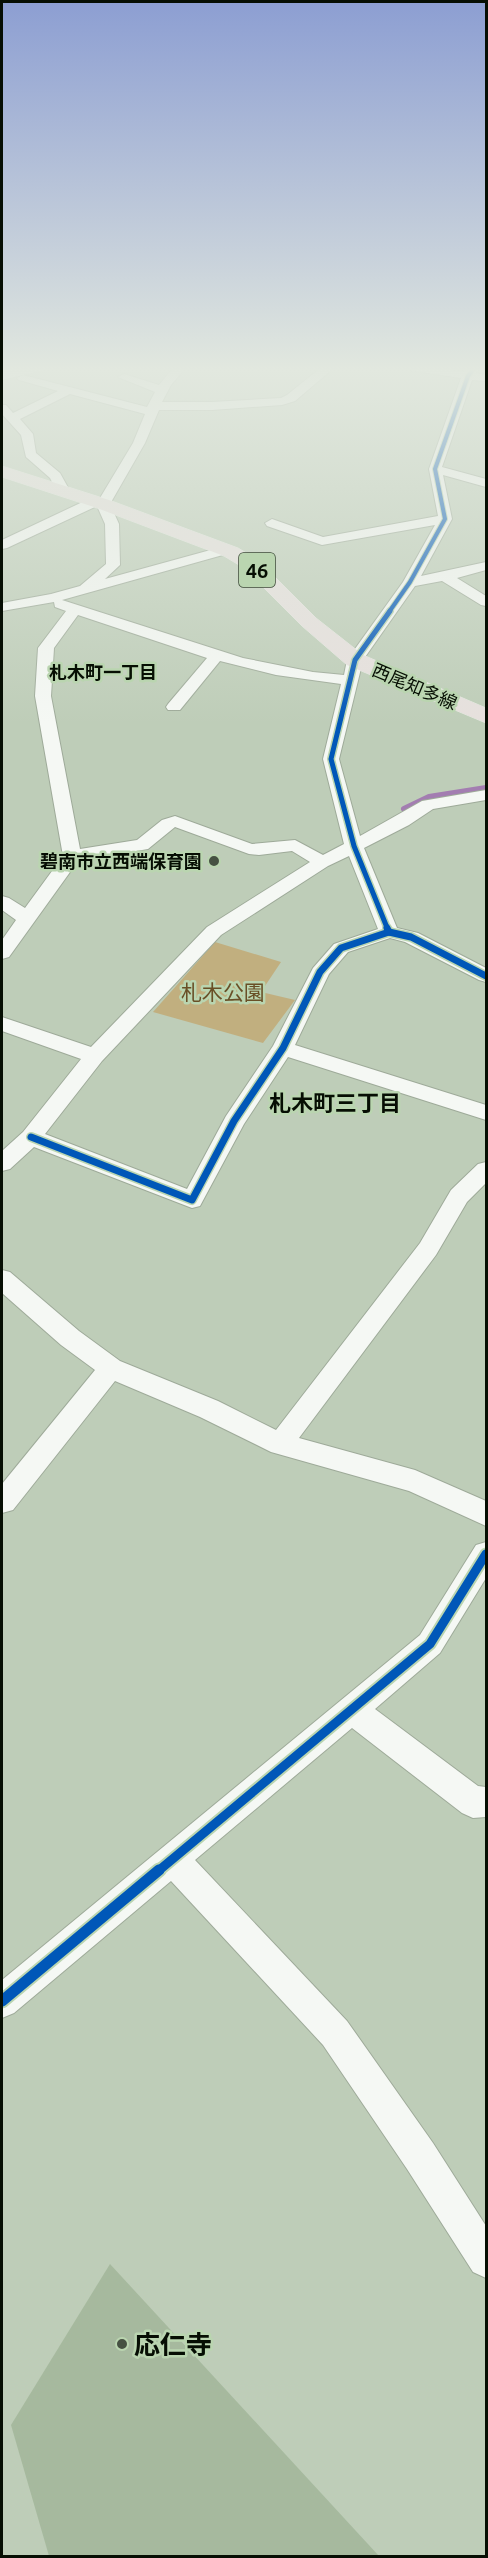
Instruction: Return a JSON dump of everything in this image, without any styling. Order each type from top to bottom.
[{"type":"main road","name":"西尾知多線","points":[[46,485],[99,502],[225,550],[251,564],[309,622],[355,660],[486,716]]},
{"type":"street","points":[[60,485],[63,491]]},
{"type":"street","points":[[5,541],[99,502],[110,485]]},
{"type":"street","points":[[389,932],[354,846],[331,759],[355,660],[410,582],[445,519],[438,485]]},
{"type":"street","points":[[85,589],[114,565],[112,524],[99,502]]},
{"type":"street","points":[[272,523],[322,541],[445,519]]},
{"type":"street","points":[[2,607],[85,589],[225,550]]},
{"type":"street","points":[[410,582],[486,566]]},
{"type":"street","points":[[444,576],[486,602]]},
{"type":"street","points":[[43,599],[216,656],[319,677],[351,680]]},
{"type":"street","points":[[2,953],[72,856],[43,696],[46,648],[75,609]]},
{"type":"street","points":[[174,707],[216,656]]},
{"type":"street","points":[[2,1163],[31,1137],[95,1056],[214,931],[322,862],[403,821],[428,805],[486,795]]},
{"type":"street","points":[[72,856],[142,845],[175,821],[249,849],[259,850],[295,845],[322,862]]},
{"type":"street","points":[[2,902],[28,919]]},
{"type":"street","points":[[31,1137],[192,1200],[234,1121],[283,1048],[321,972],[341,948],[389,932],[411,937],[486,976]]},
{"type":"street","points":[[2,1024],[95,1056]]},
{"type":"street","points":[[283,1048],[486,1113]]},
{"type":"street","points":[[280,1444],[428,1249],[459,1196],[486,1170]]},
{"type":"street","points":[[2,1279],[70,1338],[111,1368],[209,1409],[280,1444],[415,1481],[486,1514]]},
{"type":"street","points":[[2,1501],[111,1368]]},
{"type":"street","points":[[2,2001],[354,1710],[430,1644],[486,1554]]},
{"type":"street","points":[[354,1710],[473,1802],[486,1802]]},
{"type":"street","points":[[172,1859],[335,2033],[420,2156],[486,2259]]},
{"type":"green space","name":"札木公園","points":[[215,942],[281,962],[261,992],[295,1000],[263,1043],[153,1012]]},
{"type":"building","name":"応仁寺","points":[[110,2264],[379,2556],[49,2556],[11,2425]]},
{"type":"waterway","points":[[404,809],[429,797],[486,788]]},
{"type":"cycle path","points":[[389,932],[354,846],[331,759],[355,660],[410,582],[445,519],[438,485]]},
{"type":"cycle path","points":[[31,1137],[192,1200],[234,1121],[283,1048],[320,972],[341,948],[389,932],[411,937],[486,976]]},
{"type":"cycle path","points":[[2,2001],[430,1644],[486,1554]]},
{"type":"place","name":"碧南市立西端保育園","points":[[214,861]]},
{"type":"place","name":"応仁寺","points":[[122,2344]]},
{"type":"district","name":"札木町一丁目","points":[[103,672]]},
{"type":"district","name":"札木町三丁目","points":[[335,1102]]}]
